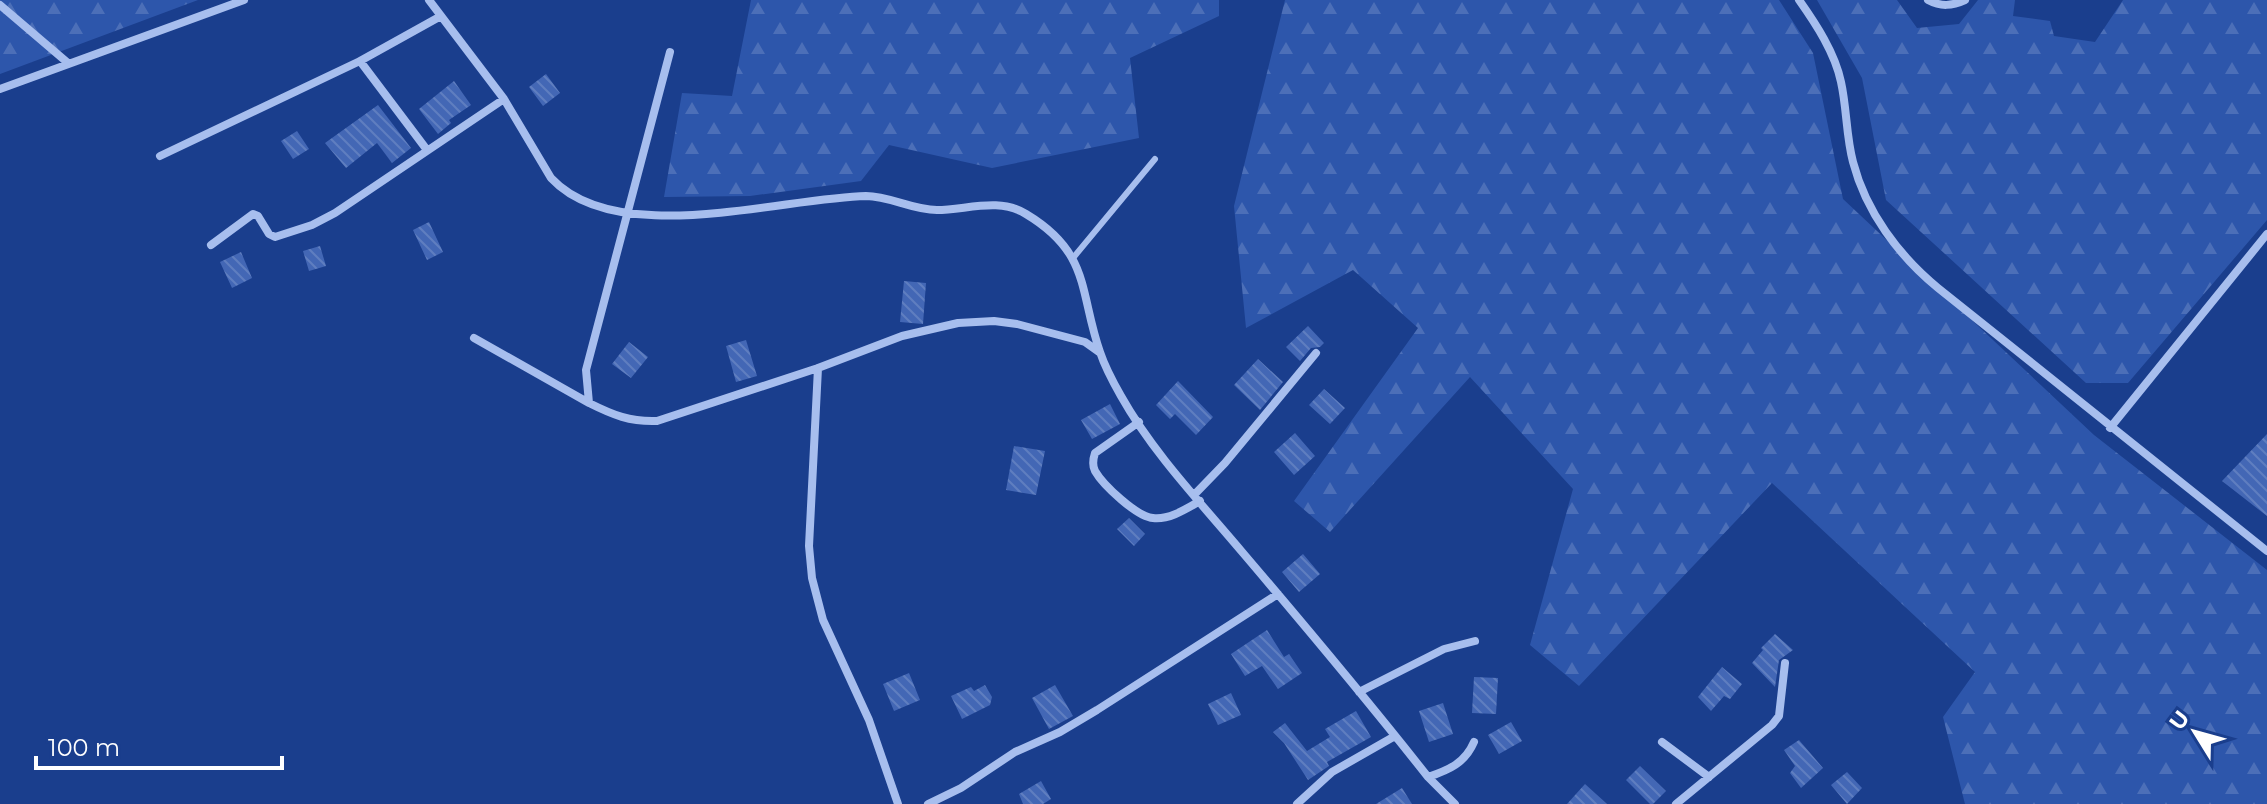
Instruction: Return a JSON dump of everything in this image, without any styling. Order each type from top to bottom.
[{"type":"street","points":[[0,89],[244,0]]},
{"type":"street","points":[[429,0],[504,99],[551,178],[561,189],[587,203],[627,214],[722,213],[873,196],[925,210],[1005,206],[1024,212],[1043,226],[1073,258],[1086,291],[1100,352],[1121,397],[1197,498],[1428,777],[1455,804]]},
{"type":"street","points":[[1799,0],[1825,42],[1841,81],[1847,132],[1860,184],[1871,208],[1916,270],[2267,551]]},
{"type":"street","points":[[1928,0],[1953,5],[1965,0]]},
{"type":"street","points":[[0,5],[68,63]]},
{"type":"street","points":[[160,156],[360,61],[441,16]]},
{"type":"street","points":[[589,403],[586,370],[670,52]]},
{"type":"street","points":[[360,61],[427,150]]},
{"type":"street","points":[[211,245],[253,214],[275,237],[312,225],[360,197],[504,99]]},
{"type":"street","points":[[2110,428],[2267,234]]},
{"type":"street","points":[[474,338],[589,403],[622,419],[636,422],[657,421],[818,368],[902,336],[958,323],[994,321],[1046,330],[1085,342],[1100,352]]},
{"type":"street","points":[[1139,422],[1095,453],[1092,461],[1095,470],[1123,500],[1148,518],[1158,519],[1179,512],[1197,498],[1316,353]]},
{"type":"street","points":[[818,368],[809,546],[812,578],[823,620],[869,720],[898,804]]},
{"type":"street","points":[[928,804],[961,788],[1015,752],[1060,732],[1278,594]]},
{"type":"street","points":[[1359,692],[1444,649],[1475,641]]},
{"type":"street","points":[[1676,804],[1748,748],[1779,716],[1785,663]]},
{"type":"street","points":[[1297,804],[1332,772],[1395,736]]},
{"type":"street","points":[[1428,777],[1454,766],[1470,751],[1474,742]]},
{"type":"street","points":[[1662,742],[1709,777]]},
{"type":"lane","points":[[1073,258],[1155,159]]},
{"type":"green space","points":[[0,0],[198,0],[0,74]]},
{"type":"green space","points":[[751,0],[1219,0],[1219,16],[1130,58],[1139,138],[992,168],[889,145],[861,181],[750,196],[664,197],[682,93],[732,96]]},
{"type":"green space","points":[[1285,0],[1779,0],[1813,53],[1843,199],[2094,435],[2267,570],[2267,804],[1965,804],[1943,717],[1975,672],[1772,483],[1579,686],[1530,645],[1573,489],[1470,377],[1330,532],[1294,501],[1418,328],[1353,270],[1246,328],[1234,206]]},
{"type":"green space","points":[[1817,0],[1897,0],[1917,28],[1959,24],[1978,0],[2015,0],[2013,16],[2050,21],[2054,36],[2095,42],[2123,0],[2267,0],[2267,220],[2128,383],[2086,383],[1886,200],[1862,78]]},
{"type":"building","points":[[546,74],[560,93],[543,106],[529,87]]},
{"type":"building","points":[[454,81],[471,105],[449,120],[451,123],[438,134],[419,109]]},
{"type":"building","points":[[378,105],[411,148],[392,163],[377,143],[346,168],[325,143]]},
{"type":"building","points":[[297,131],[309,149],[293,159],[281,141]]},
{"type":"building","points":[[429,222],[443,252],[427,260],[413,230]]},
{"type":"building","points":[[320,246],[326,266],[309,271],[303,251]]},
{"type":"building","points":[[241,252],[252,278],[232,288],[220,262]]},
{"type":"building","points":[[904,281],[926,283],[923,324],[900,322]]},
{"type":"building","points":[[1308,326],[1324,343],[1311,348],[1300,361],[1286,347]]},
{"type":"building","points":[[746,340],[757,376],[736,382],[726,346]]},
{"type":"building","points":[[629,342],[648,357],[631,378],[612,364]]},
{"type":"building","points":[[1258,359],[1283,382],[1260,410],[1234,385]]},
{"type":"building","points":[[1178,381],[1213,417],[1196,435],[1175,414],[1170,419],[1156,405]]},
{"type":"building","points":[[1324,389],[1345,408],[1330,424],[1309,405]]},
{"type":"building","points":[[1110,404],[1120,424],[1092,439],[1081,420]]},
{"type":"building","points":[[1295,433],[1315,456],[1294,475],[1274,452]]},
{"type":"building","points":[[2267,434],[2267,516],[2222,481]]},
{"type":"building","points":[[1014,446],[1045,451],[1036,495],[1006,490]]},
{"type":"building","points":[[1129,518],[1145,534],[1134,546],[1117,529]]},
{"type":"building","points":[[1303,554],[1320,574],[1299,592],[1282,572]]},
{"type":"building","points":[[1267,630],[1284,657],[1289,654],[1302,673],[1278,689],[1262,666],[1245,676],[1231,654]]},
{"type":"building","points":[[1775,634],[1793,650],[1779,660],[1775,687],[1752,663]]},
{"type":"building","points":[[1722,667],[1742,684],[1730,699],[1724,696],[1711,711],[1698,697]]},
{"type":"building","points":[[909,673],[920,700],[894,711],[883,684]]},
{"type":"building","points":[[1474,677],[1498,678],[1496,714],[1472,713]]},
{"type":"building","points":[[985,685],[992,697],[990,705],[962,719],[951,696],[971,687],[974,691]]},
{"type":"building","points":[[1055,685],[1073,716],[1049,729],[1032,698]]},
{"type":"building","points":[[1231,693],[1241,715],[1218,725],[1208,704]]},
{"type":"building","points":[[1443,703],[1453,734],[1429,742],[1419,711]]},
{"type":"building","points":[[1356,711],[1371,737],[1327,762],[1329,766],[1308,780],[1284,743],[1273,732],[1285,723],[1307,751],[1330,737],[1325,729]]},
{"type":"building","points":[[1511,722],[1522,741],[1499,754],[1488,735]]},
{"type":"building","points":[[1799,740],[1823,768],[1801,788],[1790,773],[1795,766],[1784,750]]},
{"type":"building","points":[[1640,766],[1666,791],[1653,804],[1626,780]]},
{"type":"building","points":[[1847,772],[1862,788],[1847,804],[1831,785]]},
{"type":"building","points":[[1041,781],[1051,799],[1043,804],[1023,804],[1019,794]]},
{"type":"building","points":[[1585,784],[1607,804],[1567,804]]},
{"type":"building","points":[[1402,788],[1412,804],[1376,804]]}]
